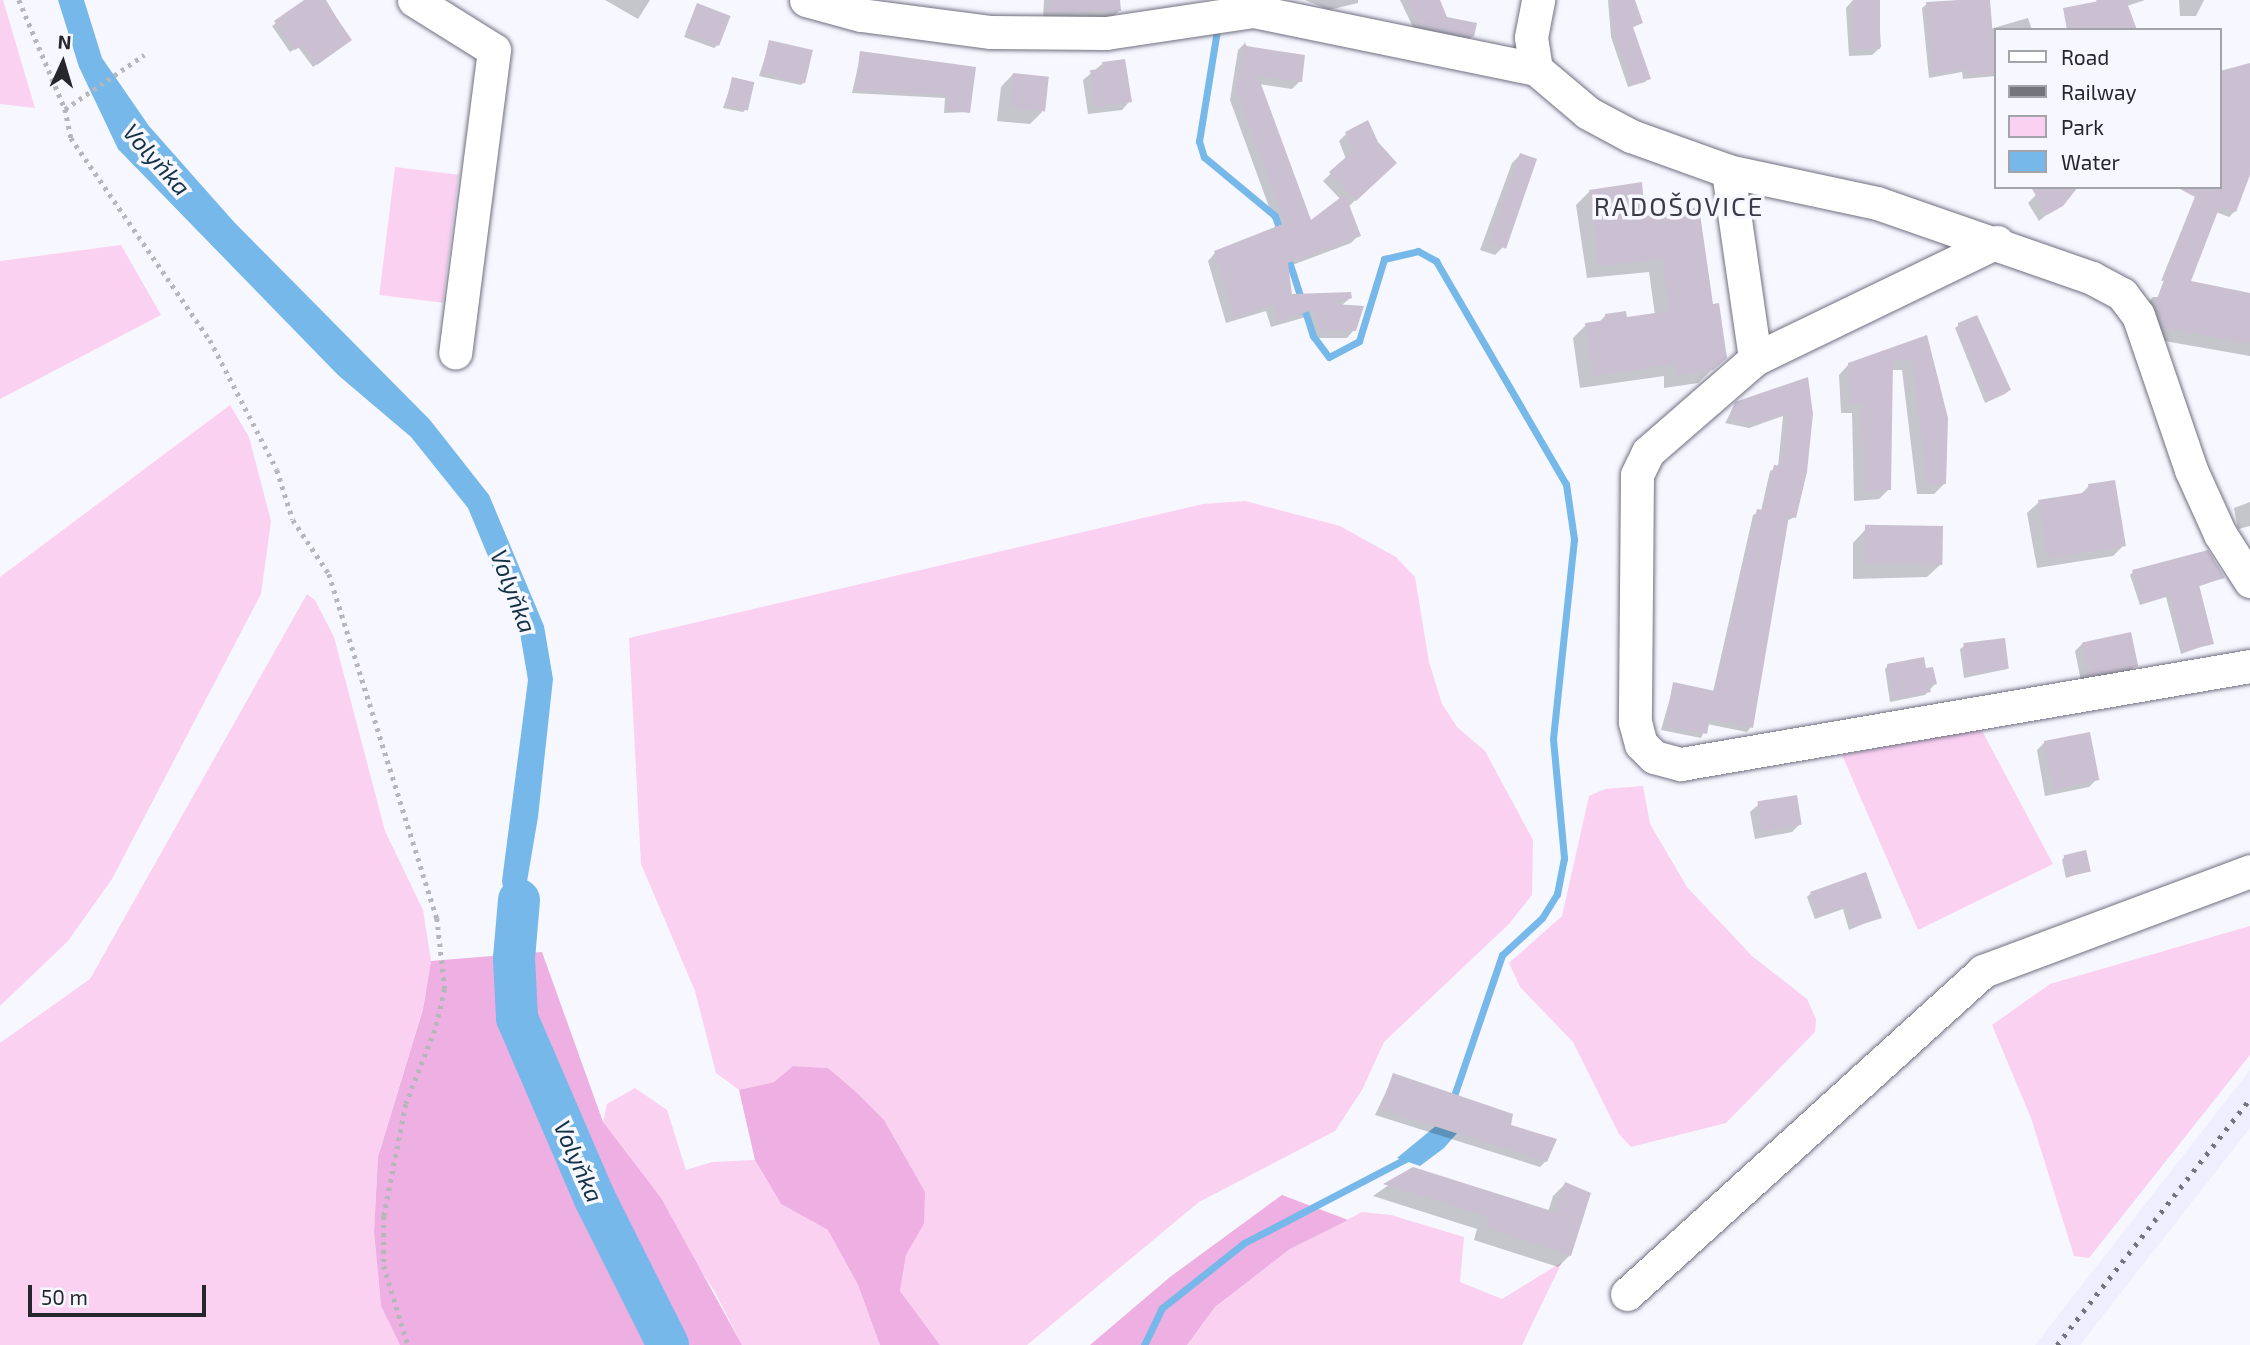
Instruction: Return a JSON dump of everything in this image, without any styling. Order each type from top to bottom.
[{"type":"street","points":[[414,0],[494,50],[455,354]]},
{"type":"street","points":[[806,0],[861,15],[991,32],[1105,33],[1253,11],[1536,69],[1588,113],[1631,136],[1728,171],[1877,203],[1997,242],[2122,294],[2138,315],[2191,470],[2221,534],[2250,581]]},
{"type":"street","points":[[1536,69],[1531,37],[1538,0]]},
{"type":"street","points":[[1728,171],[1755,359]]},
{"type":"street","points":[[1997,242],[1755,359],[1648,452],[1637,475],[1634,722],[1641,744],[1654,757],[1681,764],[2250,666]]},
{"type":"street","points":[[1627,1294],[1983,971],[2250,872]]},
{"type":"path","points":[[19,0],[65,109],[71,138],[210,340],[277,470],[293,520],[329,574],[437,918],[445,989],[435,1030],[406,1104],[384,1216],[384,1266],[408,1345]]},
{"type":"path","points":[[65,109],[144,55]]},
{"type":"shaded area","points":[[542,952],[603,1122],[661,1198],[742,1345],[400,1345],[381,1306],[374,1232],[378,1157],[423,1009],[431,961]]},
{"type":"shaded area","points":[[793,1066],[828,1068],[857,1093],[884,1120],[925,1192],[924,1224],[906,1255],[900,1291],[940,1345],[880,1345],[858,1285],[828,1230],[781,1204],[755,1160],[739,1090],[774,1082]]},
{"type":"shaded area","points":[[2250,1070],[2250,1128],[2080,1345],[2035,1345]]},
{"type":"shaded area","points":[[1282,1195],[1348,1220],[1290,1249],[1215,1307],[1187,1345],[1090,1345],[1170,1277]]},
{"type":"green space","points":[[0,0],[3,0],[35,108],[0,104]]},
{"type":"green space","points":[[395,167],[459,175],[443,303],[379,295]]},
{"type":"green space","points":[[121,245],[161,315],[0,399],[0,261]]},
{"type":"green space","points":[[230,405],[249,437],[271,521],[261,594],[112,879],[68,941],[0,1006],[0,577]]},
{"type":"green space","points":[[1245,501],[1340,526],[1396,557],[1415,577],[1429,662],[1442,704],[1457,727],[1485,751],[1533,840],[1532,895],[1509,924],[1384,1042],[1362,1090],[1335,1131],[1199,1202],[1027,1345],[940,1345],[900,1291],[906,1255],[924,1224],[884,1120],[828,1068],[793,1066],[774,1082],[739,1090],[716,1073],[695,991],[641,864],[629,638],[1203,504]]},
{"type":"green space","points":[[307,594],[315,600],[334,637],[385,831],[423,910],[431,961],[423,1008],[378,1157],[374,1232],[381,1306],[400,1345],[0,1345],[0,1043],[90,979]]},
{"type":"green space","points":[[1980,727],[2053,864],[1918,930],[1842,755]]},
{"type":"green space","points":[[1643,786],[1650,824],[1687,887],[1752,956],[1807,999],[1816,1019],[1815,1032],[1726,1123],[1631,1147],[1619,1134],[1573,1042],[1520,987],[1509,963],[1562,916],[1589,796],[1605,789]]},
{"type":"green space","points":[[2250,926],[2250,1055],[2089,1258],[2074,1256],[2031,1118],[1992,1025],[2050,984]]},
{"type":"green space","points":[[635,1088],[667,1110],[686,1170],[712,1162],[755,1160],[781,1204],[828,1230],[858,1285],[880,1345],[742,1345],[715,1292],[603,1122],[607,1104]]},
{"type":"green space","points":[[1362,1212],[1391,1215],[1464,1237],[1460,1282],[1502,1299],[1562,1262],[1522,1345],[1187,1345],[1215,1307],[1290,1249]]},
{"type":"water","points":[[58,0],[84,0],[102,58],[149,126],[234,222],[430,420],[489,495],[544,626],[553,679],[538,817],[514,958],[502,881],[528,680],[520,633],[468,508],[411,437],[338,375],[118,149],[79,67]]},
{"type":"water","points":[[1437,1125],[1458,1132],[1444,1148],[1420,1166],[1397,1158]]},
{"type":"building","points":[[304,0],[324,0],[352,40],[317,65],[303,45],[295,50],[274,21]]},
{"type":"building","points":[[1050,0],[1120,0],[1121,11],[1049,13]]},
{"type":"building","points":[[1408,0],[1440,0],[1447,17],[1477,23],[1474,37],[1418,25]]},
{"type":"building","points":[[1612,0],[1635,0],[1643,23],[1633,27],[1651,79],[1632,85],[1614,33]]},
{"type":"building","points":[[1854,0],[1880,0],[1880,49],[1854,49]]},
{"type":"building","points":[[1990,0],[1994,73],[1967,76],[1966,68],[1932,74],[1926,2]]},
{"type":"building","points":[[2104,0],[2126,0],[2136,28],[2067,28],[2063,8]]},
{"type":"building","points":[[697,3],[731,16],[719,46],[686,33]]},
{"type":"building","points":[[769,40],[813,50],[805,83],[761,73]]},
{"type":"building","points":[[1245,41],[1246,46],[1305,55],[1302,82],[1258,76],[1311,220],[1345,194],[1361,236],[1288,263],[1292,294],[1351,292],[1352,298],[1334,304],[1364,306],[1356,331],[1320,331],[1313,310],[1278,321],[1273,304],[1234,317],[1214,251],[1285,223],[1236,91]]},
{"type":"building","points":[[860,51],[976,67],[970,113],[946,110],[948,95],[855,90]]},
{"type":"building","points":[[1125,59],[1132,102],[1095,107],[1090,70],[1103,69],[1102,62]]},
{"type":"building","points":[[2250,63],[2250,175],[2236,212],[2220,206],[2191,281],[2250,293],[2250,344],[2164,328],[2155,304],[2195,197],[2180,189],[2222,189],[2222,70]]},
{"type":"building","points":[[1013,73],[1049,77],[1045,112],[1009,108]]},
{"type":"building","points":[[732,77],[754,82],[748,110],[725,105]]},
{"type":"building","points":[[1368,120],[1378,142],[1397,163],[1356,201],[1329,172],[1353,151],[1345,132]]},
{"type":"building","points":[[1520,153],[1537,159],[1506,249],[1489,243]]},
{"type":"building","points":[[1642,182],[1645,216],[1699,207],[1713,304],[1719,303],[1727,358],[1713,370],[1677,375],[1676,364],[1593,376],[1585,323],[1606,320],[1605,314],[1626,311],[1627,317],[1669,311],[1662,259],[1599,266],[1589,190]]},
{"type":"building","points":[[2032,189],[2076,189],[2063,206],[2047,215]]},
{"type":"building","points":[[1977,315],[2011,390],[1989,400],[1958,331],[1958,323]]},
{"type":"building","points":[[1927,335],[1948,418],[1946,484],[1927,485],[1912,360],[1893,361],[1891,490],[1864,491],[1862,404],[1850,404],[1848,363]]},
{"type":"building","points":[[1808,377],[1813,414],[1807,472],[1796,518],[1789,516],[1753,728],[1710,719],[1707,734],[1665,726],[1673,682],[1715,691],[1757,509],[1763,510],[1774,465],[1782,466],[1787,413],[1754,424],[1728,418],[1735,402]]},
{"type":"building","points":[[2115,480],[2126,546],[2048,558],[2038,500],[2089,492],[2088,484]]},
{"type":"building","points":[[1865,525],[1943,526],[1942,565],[1864,564]]},
{"type":"building","points":[[2208,550],[2225,578],[2199,585],[2214,644],[2184,651],[2170,595],[2143,603],[2132,570]]},
{"type":"building","points":[[2131,632],[2138,666],[2089,677],[2082,642]]},
{"type":"building","points":[[2005,638],[2009,669],[1967,674],[1963,643]]},
{"type":"building","points":[[1924,657],[1926,668],[1933,667],[1937,684],[1929,686],[1931,692],[1893,699],[1887,664]]},
{"type":"building","points":[[2090,732],[2099,780],[2053,789],[2044,741]]},
{"type":"building","points":[[1797,795],[1802,825],[1762,831],[1757,801]]},
{"type":"building","points":[[2086,850],[2091,871],[2069,877],[2064,855]]},
{"type":"building","points":[[1866,872],[1882,918],[1853,927],[1846,907],[1818,916],[1810,892]]},
{"type":"building","points":[[1393,1073],[1513,1114],[1511,1125],[1557,1139],[1547,1162],[1380,1109]]},
{"type":"building","points":[[1413,1167],[1555,1212],[1565,1182],[1591,1193],[1571,1256],[1485,1228],[1488,1217],[1383,1184]]},
{"type":"waterway","points":[[1218,24],[1199,141],[1204,157],[1275,216],[1281,233]]},
{"type":"waterway","points":[[1287,255],[1313,336],[1329,357],[1359,341],[1384,259],[1418,251],[1436,261],[1566,484],[1574,539],[1553,739],[1564,858],[1557,894],[1542,918],[1502,955],[1452,1102]]},
{"type":"waterway","name":"Volyňka","points":[[519,900],[514,958],[517,1018],[595,1199],[668,1345]]},
{"type":"waterway","points":[[1144,1345],[1162,1308],[1244,1243],[1409,1157]]},
{"type":"railway","points":[[2057,1345],[2250,1099]]},
{"type":"district","name":"RADOŠOVICE","points":[[1679,206]]}]
